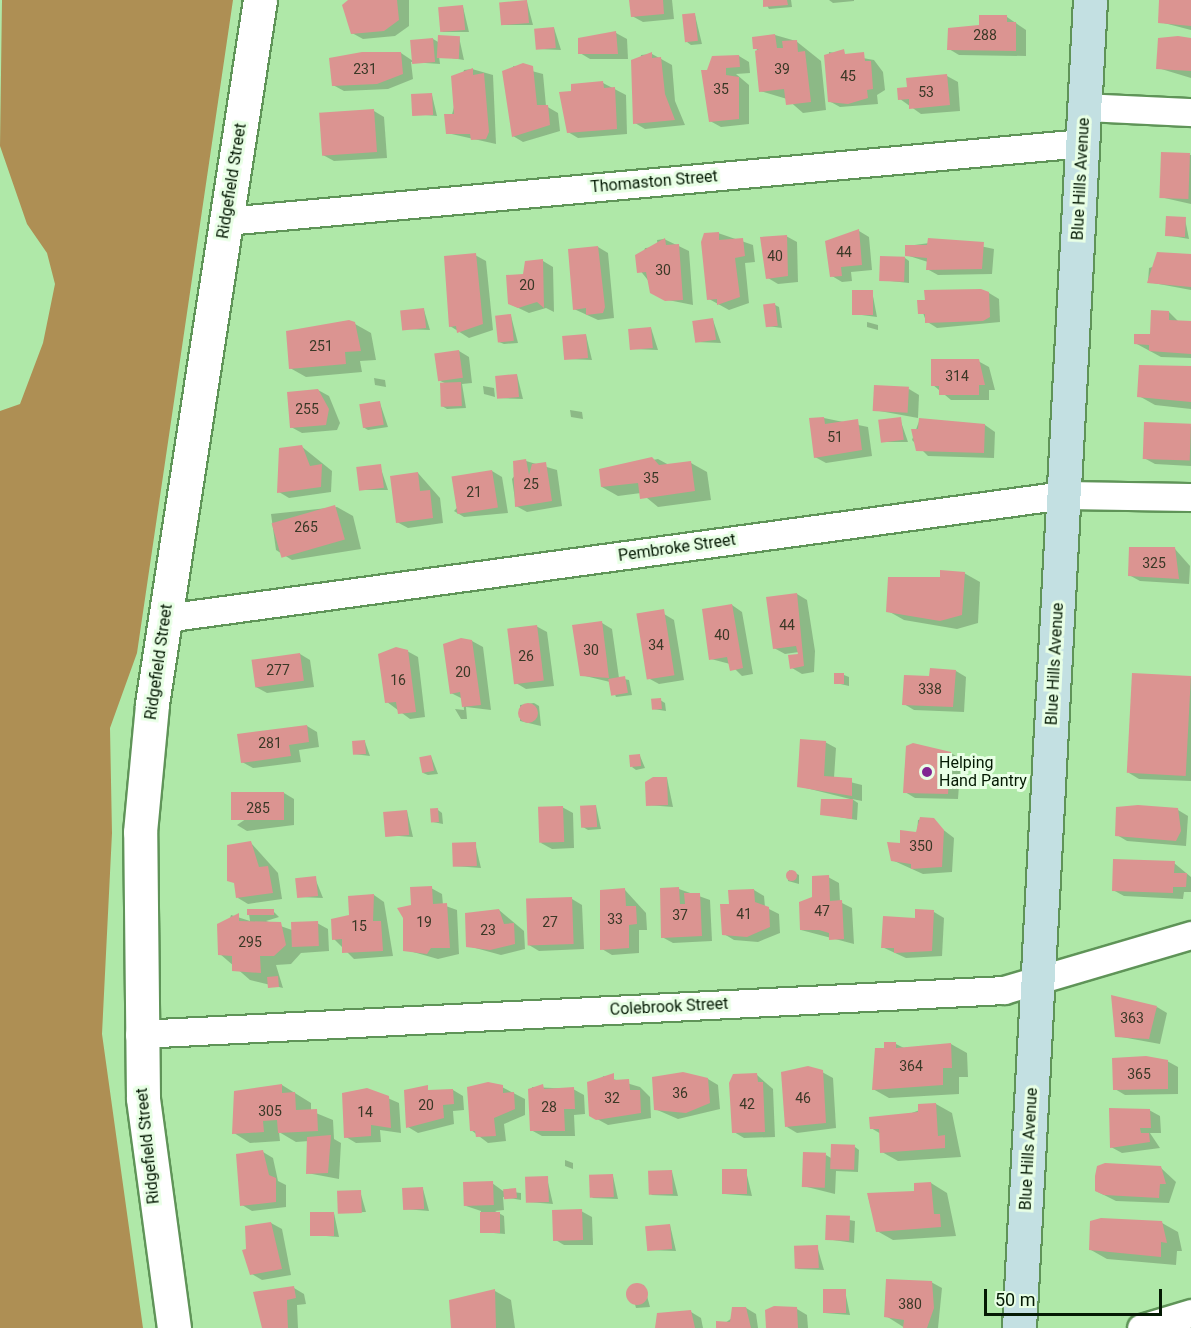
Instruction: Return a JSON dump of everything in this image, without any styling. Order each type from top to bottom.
[{"type":"main road","name":"Blue Hills Avenue","points":[[1019,1328],[1090,0]]},
{"type":"street","name":"Ridgefield Street","points":[[174,1328],[152,1190],[139,1034],[140,831],[165,618],[260,0]]},
{"type":"street","points":[[1084,107],[1191,112]]},
{"type":"street","name":"Thomaston Street","points":[[226,221],[1083,143]]},
{"type":"street","name":"Pembroke Street","points":[[165,618],[1064,495],[1191,497]]},
{"type":"street","name":"Colebrook Street","points":[[139,1034],[1004,990],[1037,983],[1191,935]]},
{"type":"street","points":[[1141,1328],[1191,1313]]},
{"type":"shaded area","points":[[2,0],[233,0],[137,653],[110,728],[112,833],[102,1034],[143,1328],[0,1328],[0,411],[20,404],[43,343],[55,284],[47,253],[27,224],[0,146]]},
{"type":"building","points":[[348,0],[397,0],[399,20],[384,31],[351,34],[342,5]]},
{"type":"building","points":[[527,0],[529,23],[501,25],[499,2]]},
{"type":"building","points":[[629,0],[663,0],[664,14],[631,17]]},
{"type":"building","points":[[763,0],[787,0],[788,5],[763,7]]},
{"type":"building","points":[[1159,0],[1191,0],[1191,26],[1158,23]]},
{"type":"building","points":[[463,5],[465,30],[440,32],[438,7]]},
{"type":"building","points":[[695,13],[698,41],[685,42],[682,14]]},
{"type":"building","points":[[979,15],[1007,15],[1007,22],[1016,22],[1016,51],[947,50],[948,28],[979,25]]},
{"type":"building","points":[[554,27],[556,48],[536,50],[534,29]]},
{"type":"building","points":[[616,31],[618,54],[578,54],[578,38]]},
{"type":"building","points":[[775,34],[777,48],[783,48],[782,41],[797,40],[798,52],[805,51],[811,102],[786,105],[784,89],[759,92],[755,51],[759,49],[753,49],[752,37]]},
{"type":"building","points":[[438,35],[460,36],[459,59],[437,58]]},
{"type":"building","points":[[1178,36],[1191,38],[1191,71],[1156,69],[1158,38]]},
{"type":"building","points":[[433,38],[435,62],[412,64],[410,40]]},
{"type":"building","points":[[844,49],[845,54],[864,52],[865,61],[871,61],[873,89],[867,90],[868,98],[848,104],[828,102],[824,55]]},
{"type":"building","points":[[362,52],[401,52],[403,74],[377,84],[332,86],[329,58]]},
{"type":"building","points":[[652,52],[652,58],[661,57],[665,94],[675,120],[633,124],[631,60]]},
{"type":"building","points":[[739,55],[740,67],[726,68],[726,75],[739,77],[739,119],[709,122],[701,70],[707,70],[712,56]]},
{"type":"building","points":[[523,63],[533,66],[537,105],[548,105],[550,125],[512,137],[502,71]]},
{"type":"building","points":[[473,68],[473,75],[484,73],[489,132],[486,139],[471,140],[470,134],[446,134],[444,114],[454,114],[451,76]]},
{"type":"building","points":[[947,74],[950,105],[909,109],[909,99],[898,100],[897,88],[907,87],[906,78]]},
{"type":"building","points":[[603,81],[604,88],[615,87],[617,129],[567,133],[559,92],[571,91],[571,84]]},
{"type":"building","points":[[432,93],[433,115],[412,116],[411,94]]},
{"type":"building","points":[[374,109],[377,152],[322,156],[319,113]]},
{"type":"building","points":[[1161,152],[1190,153],[1188,199],[1159,198]]},
{"type":"building","points":[[1166,216],[1186,217],[1185,237],[1165,236]]},
{"type":"building","points":[[859,229],[862,265],[841,267],[842,276],[830,277],[825,241]]},
{"type":"building","points":[[719,232],[719,240],[743,238],[745,256],[735,258],[740,297],[717,305],[717,299],[707,300],[701,242],[704,233]]},
{"type":"building","points":[[787,235],[788,276],[766,279],[760,237]]},
{"type":"building","points":[[665,238],[666,245],[679,244],[683,300],[665,301],[650,293],[646,272],[637,273],[635,255]]},
{"type":"building","points":[[928,238],[984,242],[982,269],[926,270],[927,258],[905,256],[905,245],[927,245]]},
{"type":"building","points":[[598,246],[605,307],[603,313],[586,315],[586,308],[573,310],[568,249]]},
{"type":"building","points":[[1157,252],[1191,254],[1191,287],[1147,283]]},
{"type":"building","points":[[476,253],[483,324],[457,333],[456,326],[449,327],[444,256]]},
{"type":"building","points":[[880,256],[905,257],[904,282],[879,281]]},
{"type":"building","points":[[543,259],[544,308],[537,302],[518,308],[508,304],[506,275],[523,274],[525,261]]},
{"type":"building","points":[[981,289],[989,292],[990,317],[983,321],[925,323],[925,314],[918,314],[917,300],[925,300],[924,290]]},
{"type":"building","points":[[852,290],[873,290],[873,315],[852,315]]},
{"type":"building","points":[[775,303],[778,326],[766,327],[763,304]]},
{"type":"building","points":[[424,308],[426,328],[402,330],[400,311]]},
{"type":"building","points":[[1151,310],[1169,311],[1169,320],[1191,321],[1191,354],[1149,351],[1149,345],[1134,344],[1134,334],[1150,334]]},
{"type":"building","points":[[511,314],[514,341],[498,343],[495,316]]},
{"type":"building","points":[[713,318],[716,340],[695,343],[692,321]]},
{"type":"building","points":[[349,320],[355,322],[361,351],[345,352],[346,364],[289,369],[286,331]]},
{"type":"building","points":[[651,327],[653,348],[630,350],[628,329]]},
{"type":"building","points":[[586,334],[588,358],[564,360],[562,336]]},
{"type":"building","points":[[459,350],[463,378],[438,381],[434,353]]},
{"type":"building","points":[[931,359],[979,359],[985,385],[979,385],[979,395],[939,395],[939,386],[931,386]]},
{"type":"building","points":[[1139,365],[1191,366],[1191,402],[1137,397]]},
{"type":"building","points":[[517,374],[519,397],[497,399],[495,376]]},
{"type":"building","points":[[461,382],[462,406],[441,407],[440,383]]},
{"type":"building","points":[[874,385],[909,387],[908,413],[873,411]]},
{"type":"building","points":[[318,389],[329,409],[326,425],[290,428],[287,392]]},
{"type":"building","points":[[380,401],[384,425],[363,428],[359,404]]},
{"type":"building","points":[[824,417],[825,424],[858,419],[862,450],[814,458],[809,418]]},
{"type":"building","points":[[901,417],[904,440],[881,443],[878,420]]},
{"type":"building","points":[[919,418],[985,424],[984,453],[916,451],[911,429],[918,429]]},
{"type":"building","points":[[1144,422],[1191,424],[1190,461],[1143,459]]},
{"type":"building","points":[[302,445],[310,466],[322,464],[321,487],[277,493],[279,448]]},
{"type":"building","points":[[652,457],[659,465],[691,461],[695,491],[640,499],[638,483],[601,487],[599,469]]},
{"type":"building","points":[[526,459],[529,475],[532,464],[546,462],[552,501],[515,507],[513,461]]},
{"type":"building","points":[[381,464],[384,488],[359,491],[356,467]]},
{"type":"building","points":[[492,470],[498,508],[457,514],[452,476]]},
{"type":"building","points":[[418,472],[420,491],[430,490],[433,518],[396,523],[390,476]]},
{"type":"building","points":[[335,505],[345,540],[281,558],[272,523]]},
{"type":"building","points":[[1129,547],[1175,547],[1179,579],[1128,576]]},
{"type":"building","points":[[940,570],[965,572],[962,615],[940,621],[886,612],[888,577],[940,577]]},
{"type":"building","points":[[797,593],[804,666],[790,669],[788,655],[798,654],[796,646],[773,649],[766,597]]},
{"type":"building","points":[[732,604],[743,668],[730,671],[727,657],[709,660],[702,609]]},
{"type":"building","points":[[664,609],[674,675],[647,680],[636,613]]},
{"type":"building","points":[[602,621],[609,678],[580,676],[572,625]]},
{"type":"building","points":[[537,625],[544,681],[514,684],[507,629]]},
{"type":"building","points":[[461,638],[472,640],[481,705],[462,707],[460,692],[450,694],[443,644]]},
{"type":"building","points":[[396,647],[408,650],[416,712],[398,714],[396,702],[385,703],[378,654]]},
{"type":"building","points":[[300,653],[304,681],[255,688],[251,660]]},
{"type":"building","points":[[930,668],[956,670],[953,707],[902,705],[904,675],[929,676]]},
{"type":"building","points":[[834,673],[844,673],[844,684],[834,684]]},
{"type":"building","points":[[1132,673],[1191,676],[1186,776],[1127,773]]},
{"type":"building","points":[[625,676],[628,693],[611,696],[608,679]]},
{"type":"building","points":[[661,698],[662,709],[652,710],[651,699]]},
{"type":"building","points":[[524,703],[532,703],[538,709],[538,717],[532,723],[524,723],[518,717],[518,709]]},
{"type":"building","points":[[307,725],[309,742],[289,745],[291,756],[241,763],[237,734]]},
{"type":"building","points":[[800,739],[826,741],[824,776],[852,778],[852,796],[797,787]]},
{"type":"building","points":[[365,740],[366,754],[353,755],[352,741]]},
{"type":"building","name":"Helping Hand Pantry","points":[[913,743],[951,752],[948,794],[903,793],[906,746]]},
{"type":"building","points":[[640,754],[641,766],[630,767],[629,755]]},
{"type":"building","points":[[431,755],[434,771],[422,773],[419,757]]},
{"type":"building","points":[[653,777],[667,777],[668,805],[646,806],[645,782]]},
{"type":"building","points":[[231,792],[284,792],[284,820],[231,820]]},
{"type":"building","points":[[821,799],[853,799],[852,819],[820,815]]},
{"type":"building","points":[[596,805],[597,827],[581,828],[580,806]]},
{"type":"building","points":[[1138,805],[1178,808],[1181,831],[1176,841],[1115,836],[1116,807]]},
{"type":"building","points":[[563,806],[564,842],[539,843],[538,807]]},
{"type":"building","points":[[438,808],[439,822],[431,823],[430,809]]},
{"type":"building","points":[[407,810],[409,835],[385,837],[383,812]]},
{"type":"building","points":[[920,817],[934,818],[944,830],[942,867],[911,869],[911,864],[891,861],[887,842],[900,843],[900,830],[916,832]]},
{"type":"building","points":[[251,841],[259,867],[268,866],[273,893],[236,898],[234,883],[227,881],[227,845]]},
{"type":"building","points":[[476,842],[477,866],[453,867],[452,843]]},
{"type":"building","points":[[1113,859],[1175,861],[1174,873],[1187,873],[1186,887],[1173,887],[1173,893],[1112,891]]},
{"type":"building","points":[[791,869],[797,875],[791,881],[785,875]]},
{"type":"building","points":[[829,875],[830,901],[842,900],[844,939],[829,940],[829,933],[819,930],[800,930],[799,902],[812,897],[812,876]]},
{"type":"building","points":[[316,876],[318,896],[297,898],[295,878]]},
{"type":"building","points":[[432,886],[433,904],[447,903],[450,948],[431,948],[427,954],[403,951],[403,918],[397,908],[411,905],[410,887]]},
{"type":"building","points":[[679,887],[680,904],[685,904],[684,893],[700,893],[702,936],[661,938],[660,888]]},
{"type":"building","points":[[625,888],[626,906],[636,906],[637,924],[629,925],[629,948],[600,950],[600,890]]},
{"type":"building","points":[[754,889],[755,902],[769,907],[770,927],[747,937],[722,935],[720,904],[729,904],[728,890]]},
{"type":"building","points":[[374,894],[373,921],[381,921],[383,951],[342,953],[342,939],[332,940],[331,919],[349,915],[348,896]]},
{"type":"building","points":[[572,897],[574,944],[528,946],[526,899]]},
{"type":"building","points":[[247,909],[274,909],[274,915],[247,915]]},
{"type":"building","points":[[499,909],[504,924],[514,923],[515,944],[490,950],[466,947],[465,913]]},
{"type":"building","points":[[915,909],[934,910],[932,951],[894,953],[894,948],[881,948],[883,916],[915,918]]},
{"type":"building","points":[[239,913],[239,921],[281,922],[286,945],[274,956],[260,956],[261,973],[232,971],[232,956],[218,955],[217,924]]},
{"type":"building","points":[[318,921],[319,946],[292,947],[291,922]]},
{"type":"building","points":[[278,976],[279,987],[268,988],[267,977]]},
{"type":"building","points":[[1111,995],[1157,1006],[1149,1039],[1115,1037]]},
{"type":"building","points":[[884,1042],[896,1042],[896,1048],[951,1043],[952,1068],[943,1068],[943,1085],[872,1090],[875,1048],[884,1048]]},
{"type":"building","points":[[1146,1056],[1168,1060],[1168,1089],[1113,1090],[1112,1058]]},
{"type":"building","points":[[808,1066],[823,1070],[826,1123],[785,1127],[781,1072]]},
{"type":"building","points":[[683,1072],[708,1078],[710,1103],[686,1113],[654,1110],[652,1077]]},
{"type":"building","points":[[614,1073],[614,1080],[629,1079],[630,1090],[640,1090],[641,1113],[596,1120],[589,1116],[587,1082]]},
{"type":"building","points":[[757,1073],[758,1082],[763,1082],[765,1132],[732,1133],[729,1083],[733,1074]]},
{"type":"building","points":[[488,1082],[503,1085],[503,1093],[514,1092],[515,1109],[494,1118],[496,1136],[476,1137],[475,1131],[470,1131],[467,1087]]},
{"type":"building","points":[[282,1084],[282,1093],[295,1092],[296,1110],[317,1109],[318,1131],[278,1133],[277,1120],[263,1121],[264,1132],[232,1134],[234,1091]]},
{"type":"building","points":[[543,1084],[544,1089],[574,1087],[575,1109],[564,1109],[565,1131],[530,1131],[528,1089]]},
{"type":"building","points":[[428,1085],[428,1090],[453,1089],[454,1104],[443,1105],[444,1118],[406,1128],[404,1090]]},
{"type":"building","points":[[367,1088],[389,1096],[391,1128],[371,1125],[371,1136],[344,1138],[342,1093]]},
{"type":"building","points":[[936,1103],[938,1136],[945,1135],[945,1148],[880,1153],[879,1129],[870,1129],[869,1117],[918,1112],[918,1104]]},
{"type":"building","points":[[1109,1108],[1150,1109],[1151,1128],[1140,1128],[1141,1133],[1149,1133],[1150,1142],[1110,1148]]},
{"type":"building","points":[[331,1135],[328,1173],[306,1174],[307,1137]]},
{"type":"building","points":[[831,1144],[855,1145],[854,1170],[830,1169]]},
{"type":"building","points":[[263,1150],[269,1175],[276,1178],[276,1202],[240,1206],[236,1154]]},
{"type":"building","points":[[803,1152],[826,1153],[825,1188],[802,1187]]},
{"type":"building","points":[[1105,1163],[1161,1166],[1166,1184],[1160,1184],[1159,1198],[1104,1195],[1095,1191],[1095,1176],[1097,1166]]},
{"type":"building","points":[[722,1169],[747,1169],[747,1194],[722,1194]]},
{"type":"building","points":[[672,1170],[673,1194],[649,1195],[648,1171]]},
{"type":"building","points":[[613,1174],[614,1197],[590,1198],[589,1175]]},
{"type":"building","points":[[548,1176],[549,1202],[526,1203],[525,1177]]},
{"type":"building","points":[[493,1181],[494,1205],[464,1206],[463,1182]]},
{"type":"building","points":[[931,1182],[934,1214],[940,1214],[941,1227],[876,1232],[867,1193],[914,1191],[914,1183]]},
{"type":"building","points":[[423,1187],[424,1209],[403,1210],[402,1188]]},
{"type":"building","points":[[516,1188],[517,1198],[504,1199],[503,1189]]},
{"type":"building","points":[[361,1190],[362,1213],[338,1214],[337,1191]]},
{"type":"building","points":[[582,1209],[583,1240],[553,1241],[552,1210]]},
{"type":"building","points":[[310,1212],[334,1212],[334,1236],[310,1236]]},
{"type":"building","points":[[480,1212],[500,1212],[500,1233],[480,1233]]},
{"type":"building","points":[[826,1215],[850,1216],[849,1241],[825,1240]]},
{"type":"building","points":[[1101,1218],[1162,1221],[1167,1243],[1161,1242],[1161,1257],[1089,1250],[1090,1221]]},
{"type":"building","points":[[271,1222],[282,1269],[250,1275],[242,1250],[246,1249],[245,1226]]},
{"type":"building","points":[[670,1224],[672,1249],[647,1251],[645,1226]]},
{"type":"building","points":[[818,1245],[819,1268],[795,1269],[794,1246]]},
{"type":"building","points":[[886,1279],[932,1281],[934,1308],[927,1328],[903,1328],[904,1320],[884,1317]]},
{"type":"building","points":[[637,1283],[645,1286],[648,1294],[645,1302],[637,1305],[629,1302],[626,1294],[629,1286]]},
{"type":"building","points":[[294,1286],[296,1298],[287,1300],[288,1328],[262,1328],[253,1292]]},
{"type":"building","points":[[495,1289],[496,1328],[451,1328],[449,1300]]},
{"type":"building","points":[[823,1289],[846,1289],[846,1313],[823,1313]]},
{"type":"building","points":[[774,1306],[797,1307],[798,1328],[766,1328],[765,1310]]},
{"type":"building","points":[[732,1307],[746,1307],[751,1328],[716,1328],[716,1321],[730,1322]]},
{"type":"building","points":[[691,1310],[695,1328],[655,1328],[657,1313]]},
{"type":"place","name":"Helping Hand Pantry","points":[[927,772]]}]
